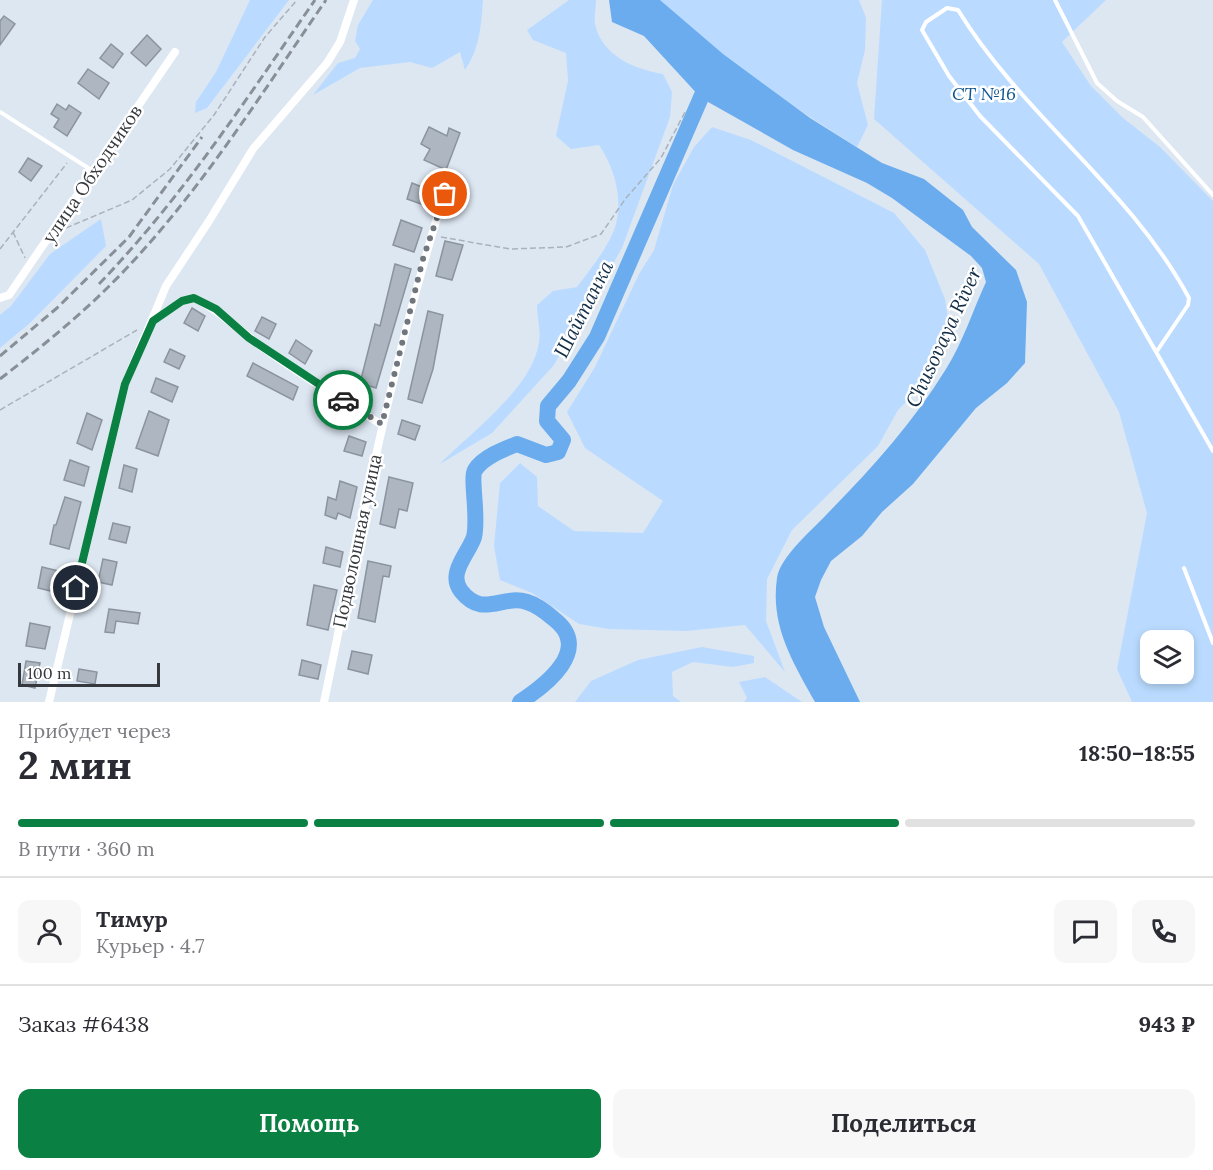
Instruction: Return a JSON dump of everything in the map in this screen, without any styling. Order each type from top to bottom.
[{"type":"street","points":[[49,702],[125,384],[166,286],[253,149],[327,63],[340,42],[354,0]]},
{"type":"street","name":"улица Обходчиков","points":[[0,298],[9,295],[175,52]]},
{"type":"street","name":"Подволошная улица","points":[[324,702],[382,424],[431,235],[451,173]]},
{"type":"street","points":[[153,321],[182,301],[194,298],[216,309],[249,338],[295,371],[382,424]]},
{"type":"lane","points":[[1055,0],[1097,83],[1117,101],[1143,117],[1213,195]]},
{"type":"lane","points":[[1157,351],[1188,306],[1189,298],[1154,243],[1117,195],[1045,121],[986,51],[958,10],[947,8],[926,22],[922,30],[927,42],[948,76],[980,116],[1078,216],[1213,451]]},
{"type":"lane","points":[[0,112],[93,172]]},
{"type":"lane","points":[[1184,568],[1213,643]]},
{"type":"path","points":[[51,234],[132,200],[170,169],[214,115],[265,37],[297,0]]},
{"type":"path","points":[[431,235],[510,249],[566,247],[601,234],[626,198],[661,158],[685,112]]},
{"type":"path","points":[[0,249],[71,158]]},
{"type":"path","points":[[13,232],[28,267]]},
{"type":"path","points":[[0,410],[153,321]]},
{"type":"green space","points":[[250,0],[289,0],[207,108],[195,113],[196,102],[216,72]]},
{"type":"green space","points":[[373,0],[483,0],[477,45],[465,70],[460,52],[432,68],[410,62],[360,68],[313,95],[338,63],[355,58],[360,49],[355,41],[358,25]]},
{"type":"green space","points":[[569,0],[596,0],[595,24],[604,45],[621,59],[641,69],[663,74],[672,92],[670,117],[622,248],[554,365],[492,433],[440,464],[513,393],[534,359],[539,342],[537,305],[553,291],[577,287],[605,249],[616,224],[618,193],[616,183],[599,145],[571,149],[556,136],[568,81],[566,53],[533,40],[527,30]]},
{"type":"green space","points":[[660,0],[859,0],[866,18],[865,50],[857,83],[868,125],[857,147],[780,97],[729,60]]},
{"type":"green space","name":"СТ №16","points":[[882,0],[1106,0],[1062,42],[1091,86],[1123,118],[1160,147],[1213,201],[1213,702],[1132,702],[1117,669],[1147,513],[1119,412],[1039,264],[874,119]]},
{"type":"green space","points":[[712,127],[751,140],[894,213],[925,250],[945,299],[951,338],[925,383],[898,410],[878,446],[792,530],[767,579],[766,621],[785,672],[745,625],[686,631],[609,629],[579,624],[532,593],[500,580],[494,546],[500,483],[520,463],[537,477],[538,506],[574,531],[643,533],[663,501],[585,448],[567,412],[595,367],[639,274],[654,250],[673,185],[694,147]]},
{"type":"green space","points":[[101,219],[106,246],[30,323],[0,348],[0,315],[11,306],[50,254]]},
{"type":"green space","points":[[702,647],[754,656],[754,663],[733,667],[693,662],[672,672],[673,696],[681,702],[575,702],[591,681],[638,660]]},
{"type":"green space","points":[[765,677],[802,702],[744,702],[747,698],[739,682]]},
{"type":"water","points":[[609,0],[660,0],[723,54],[810,118],[882,163],[924,179],[963,210],[972,227],[1016,270],[1027,302],[1025,363],[1007,383],[976,408],[913,484],[882,512],[862,536],[831,561],[821,580],[815,597],[824,627],[860,702],[815,702],[791,658],[780,628],[776,595],[779,570],[790,552],[875,463],[933,389],[958,348],[986,282],[982,268],[971,256],[892,198],[867,183],[793,150],[701,98],[644,36],[612,22]]},
{"type":"building","points":[[4,16],[15,24],[0,45],[0,21]]},
{"type":"building","points":[[147,35],[161,49],[146,66],[131,53]]},
{"type":"building","points":[[111,44],[123,54],[113,68],[100,58]]},
{"type":"building","points":[[88,69],[109,83],[99,99],[78,83]]},
{"type":"building","points":[[57,104],[66,110],[69,105],[81,113],[67,136],[54,127],[59,119],[51,114]]},
{"type":"building","points":[[429,127],[447,136],[449,128],[460,133],[446,170],[424,160],[430,149],[421,144]]},
{"type":"building","points":[[28,158],[42,166],[31,181],[19,172]]},
{"type":"building","points":[[412,183],[432,191],[427,206],[407,199]]},
{"type":"building","points":[[401,220],[422,228],[414,252],[393,245]]},
{"type":"building","points":[[445,241],[463,245],[452,280],[436,276]]},
{"type":"building","points":[[395,264],[411,269],[376,388],[360,383],[375,324],[380,326]]},
{"type":"building","points":[[192,308],[205,316],[198,331],[184,323]]},
{"type":"building","points":[[428,311],[443,315],[433,369],[422,403],[408,399]]},
{"type":"building","points":[[262,317],[276,324],[269,339],[255,331]]},
{"type":"building","points":[[296,340],[312,351],[305,364],[289,353]]},
{"type":"building","points":[[170,349],[185,356],[179,369],[164,362]]},
{"type":"building","points":[[253,363],[298,387],[293,400],[247,376]]},
{"type":"building","points":[[156,378],[178,387],[172,402],[151,392]]},
{"type":"building","points":[[149,411],[169,420],[158,456],[136,448]]},
{"type":"building","points":[[87,413],[102,420],[92,450],[77,443]]},
{"type":"building","points":[[402,420],[420,426],[415,440],[398,434]]},
{"type":"building","points":[[349,436],[366,442],[362,456],[344,451]]},
{"type":"building","points":[[70,460],[89,467],[84,486],[64,480]]},
{"type":"building","points":[[124,465],[137,469],[132,492],[119,488]]},
{"type":"building","points":[[389,477],[413,483],[407,511],[399,509],[395,528],[380,524]]},
{"type":"building","points":[[340,481],[357,487],[350,518],[338,513],[336,519],[325,515],[328,497],[336,500]]},
{"type":"building","points":[[65,497],[81,502],[69,549],[50,544],[54,525],[56,525]]},
{"type":"building","points":[[113,523],[130,527],[126,543],[109,539]]},
{"type":"building","points":[[326,547],[343,552],[340,567],[323,563]]},
{"type":"building","points":[[103,559],[117,562],[112,585],[98,582]]},
{"type":"building","points":[[368,561],[391,566],[389,577],[383,576],[375,622],[358,618]]},
{"type":"building","points":[[42,567],[63,572],[59,593],[38,588]]},
{"type":"building","points":[[314,585],[337,590],[328,630],[307,625]]},
{"type":"building","points":[[109,609],[140,613],[138,624],[116,621],[114,633],[105,632]]},
{"type":"building","points":[[30,623],[50,627],[45,649],[26,646]]},
{"type":"building","points":[[352,651],[372,655],[368,674],[348,669]]},
{"type":"building","points":[[302,660],[321,665],[318,679],[299,675]]},
{"type":"building","points":[[26,661],[40,663],[35,688],[22,685]]},
{"type":"building","points":[[79,669],[97,672],[95,684],[77,681]]},
{"type":"waterway","name":"Шайтанка","points":[[520,702],[542,686],[561,665],[567,654],[569,642],[565,630],[551,616],[534,605],[518,600],[485,605],[477,603],[469,599],[457,584],[456,577],[460,563],[474,537],[473,481],[475,470],[488,457],[517,444],[546,455],[558,452],[563,440],[547,421],[548,406],[569,381],[597,337],[709,79]]},
{"type":"railway","points":[[99,284],[186,182],[315,0]]},
{"type":"railway","points":[[0,379],[95,300],[152,240],[230,140],[326,0]]},
{"type":"railway","points":[[0,356],[57,308],[129,237],[202,137]]},
{"type":"way so far","points":[[343,400],[382,424],[398,369],[423,259],[445,194]]},
{"type":"route","points":[[76,588],[125,384],[153,321],[182,301],[190,297],[194,298],[216,309],[249,338],[295,371],[343,400]]},
{"type":"water label","name":"Chusovaya River","points":[[943,337]]}]
